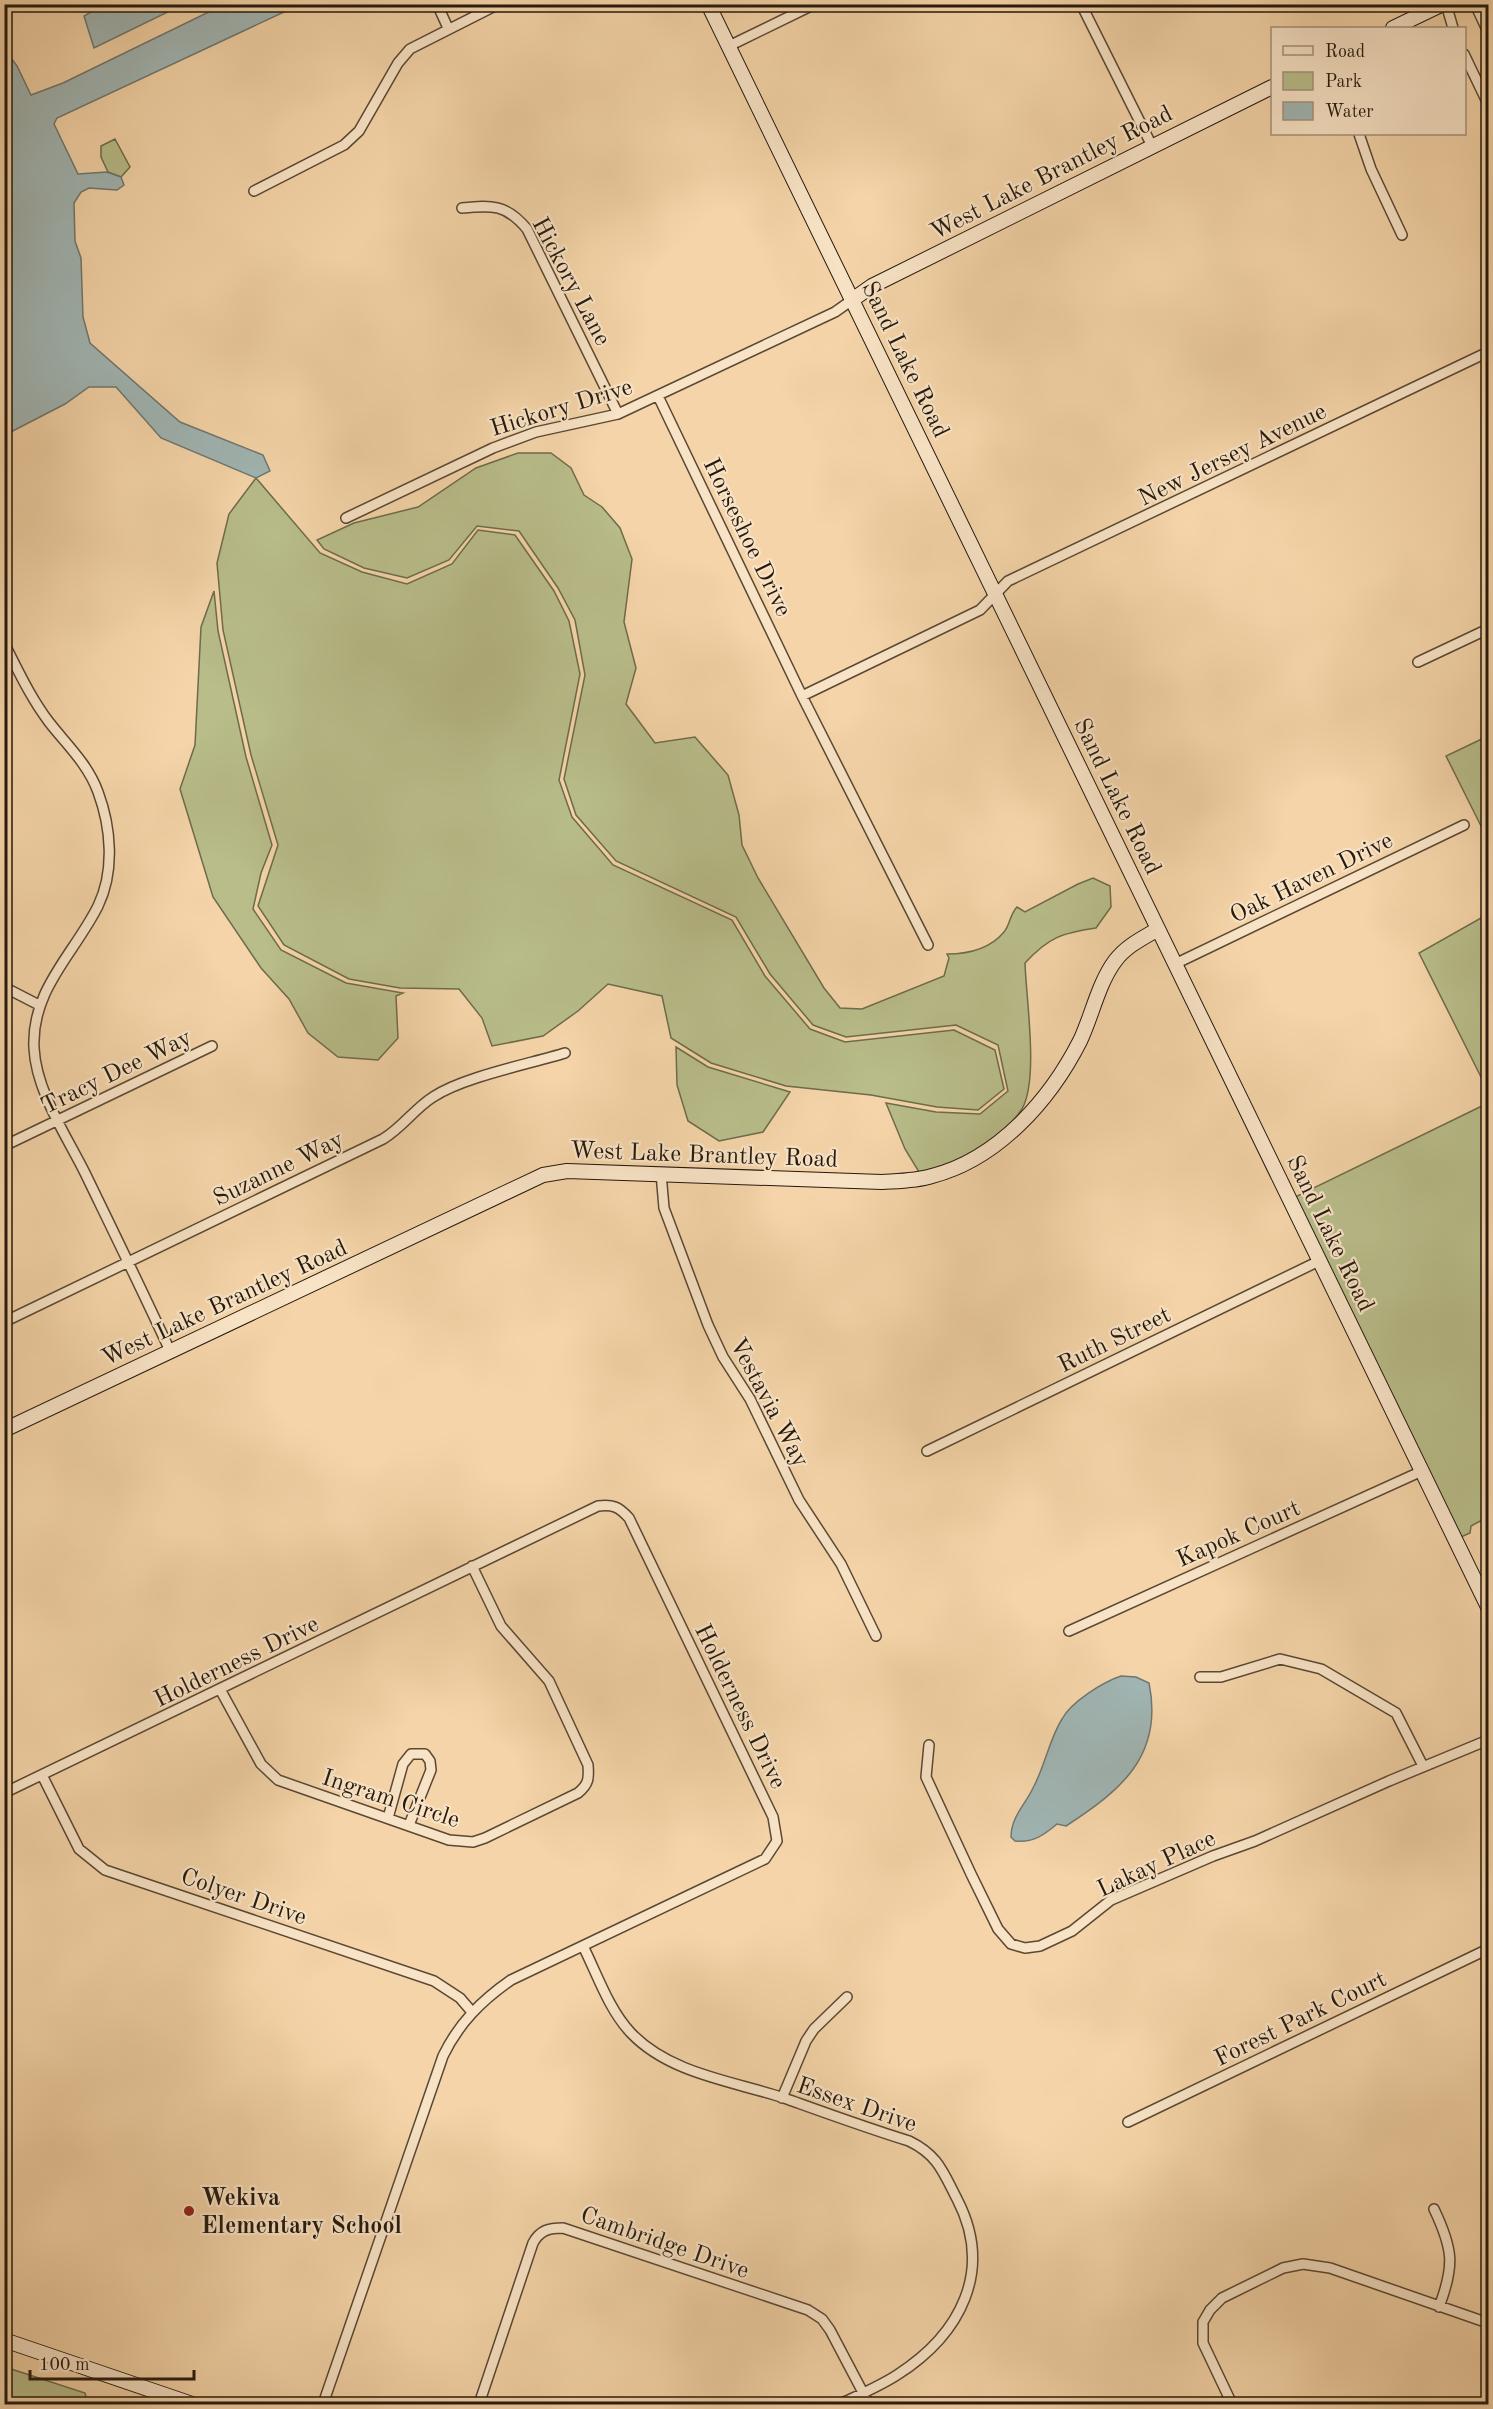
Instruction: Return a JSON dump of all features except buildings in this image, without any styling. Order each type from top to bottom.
[{"type":"street","points":[[437,4],[448,28]]},
{"type":"street","points":[[254,191],[344,145],[364,123],[398,63],[422,42],[499,4]]},
{"type":"street","name":"Sand Lake Road","points":[[708,4],[1488,1607]]},
{"type":"street","points":[[729,46],[815,4]]},
{"type":"street","points":[[1081,4],[1152,146]]},
{"type":"street","points":[[1395,27],[1444,4],[1453,27]]},
{"type":"street","points":[[1476,4],[1488,32]]},
{"type":"street","points":[[1466,58],[1488,104]]},
{"type":"street","name":"West Lake Brantley Road","points":[[852,300],[872,286],[1271,87]]},
{"type":"street","points":[[1359,135],[1371,170],[1402,235]]},
{"type":"street","name":"Hickory Lane","points":[[462,208],[487,206],[504,208],[527,229],[618,414]]},
{"type":"street","name":"Hickory Drive","points":[[346,518],[493,447],[536,432],[618,414],[835,312],[852,300]]},
{"type":"street","name":"New Jersey Avenue","points":[[995,595],[1012,580],[1488,352]]},
{"type":"street","name":"Horseshoe Drive","points":[[658,396],[802,696],[928,945]]},
{"type":"street","points":[[802,696],[980,610],[995,595]]},
{"type":"street","points":[[1418,662],[1488,629]]},
{"type":"street","points":[[4,643],[30,695],[86,767],[98,789],[107,819],[109,849],[107,881],[98,906],[51,979],[39,1005],[34,1048],[37,1067],[58,1120],[129,1262],[171,1353]]},
{"type":"street","name":"Oak Haven Drive","points":[[1175,963],[1464,825]]},
{"type":"street","name":"West Lake Brantley Road","points":[[4,1430],[171,1353],[543,1175],[567,1171],[882,1182],[932,1176],[973,1159],[1010,1133],[1042,1099],[1075,1050],[1115,961],[1128,947],[1158,929]]},
{"type":"street","points":[[4,987],[39,1005]]},
{"type":"street","name":"Tracy Dee Way","points":[[4,1146],[212,1046]]},
{"type":"street","name":"Suzanne Way","points":[[4,1322],[383,1139],[394,1133],[433,1096],[451,1087],[565,1053]]},
{"type":"street","name":"Vestavia Way","points":[[661,1173],[663,1208],[708,1325],[723,1357],[750,1399],[799,1500],[841,1564],[876,1636]]},
{"type":"street","name":"Ruth Street","points":[[927,1451],[1319,1261]]},
{"type":"street","name":"Kapok Court","points":[[1069,1631],[1422,1471]]},
{"type":"street","name":"Holderness Drive","points":[[4,1793],[221,1691],[598,1506],[610,1504],[620,1508],[629,1518],[773,1816],[777,1841],[765,1858],[510,1980],[487,1997],[454,2034],[443,2056],[323,2404]]},
{"type":"street","name":"Ingram Circle","points":[[221,1691],[261,1764],[278,1780],[449,1840],[473,1842],[578,1793],[589,1779],[588,1765],[549,1681],[501,1626],[472,1566]]},
{"type":"street","points":[[1200,1677],[1221,1677],[1280,1659],[1321,1669],[1396,1713],[1408,1732],[1422,1766]]},
{"type":"street","name":"Lakay Place","points":[[928,1746],[926,1777],[971,1874],[998,1929],[1011,1944],[1024,1948],[1040,1946],[1072,1931],[1111,1900],[1213,1856],[1255,1842],[1422,1766],[1488,1740]]},
{"type":"street","points":[[388,1818],[404,1764],[411,1754],[417,1752],[425,1755],[430,1761],[431,1770],[409,1825]]},
{"type":"street","name":"Colyer Drive","points":[[42,1775],[79,1849],[105,1870],[434,1981],[460,1998],[472,2012]]},
{"type":"street","name":"Essex Drive","points":[[583,1946],[619,2018],[643,2044],[662,2057],[706,2076],[782,2098],[926,2149],[938,2162],[967,2219],[974,2249],[972,2275],[962,2306],[950,2328],[933,2347],[912,2364],[840,2404]]},
{"type":"street","name":"Forest Park Court","points":[[1128,2122],[1488,1949]]},
{"type":"street","points":[[782,2098],[806,2041],[814,2029],[848,1997]]},
{"type":"street","points":[[1434,2209],[1445,2232],[1452,2260],[1450,2280],[1439,2307]]},
{"type":"street","name":"Cambridge Drive","points":[[479,2404],[533,2243],[545,2230],[554,2228],[563,2228],[808,2310],[822,2319],[830,2330],[869,2404]]},
{"type":"street","points":[[1232,2404],[1203,2343],[1203,2322],[1210,2310],[1222,2298],[1283,2268],[1303,2264],[1330,2268],[1488,2323]]},
{"type":"street","points":[[4,2340],[192,2404]]},
{"type":"green space","points":[[115,139],[130,167],[121,177],[108,172],[101,157],[101,146]]},
{"type":"green space","points":[[518,453],[551,453],[571,468],[584,495],[602,507],[620,528],[632,559],[624,622],[636,668],[626,704],[655,743],[695,737],[728,775],[739,815],[742,845],[758,878],[824,988],[840,1008],[862,1009],[944,976],[949,958],[947,954],[970,952],[992,943],[1006,929],[1017,907],[1025,912],[1093,878],[1110,886],[1111,907],[1096,928],[1065,934],[1041,947],[1025,963],[1031,1059],[1027,1096],[1022,1109],[1014,1119],[987,1142],[952,1163],[919,1172],[905,1149],[886,1103],[936,1112],[980,1114],[1008,1091],[998,1045],[956,1025],[846,1037],[813,1025],[770,974],[736,917],[616,861],[576,815],[564,779],[585,675],[575,620],[558,588],[519,531],[477,526],[449,560],[407,578],[364,568],[324,549],[317,540],[354,523],[418,507],[476,468]]},
{"type":"green space","points":[[256,478],[320,553],[362,572],[407,584],[452,564],[478,530],[515,535],[554,591],[569,621],[580,674],[559,780],[572,817],[613,865],[732,920],[765,976],[810,1029],[845,1042],[954,1030],[995,1050],[1004,1089],[978,1110],[937,1107],[871,1095],[786,1086],[711,1063],[671,1038],[662,996],[608,984],[578,1011],[543,1036],[492,1046],[482,1018],[459,989],[400,988],[349,979],[284,945],[258,906],[278,845],[251,755],[223,630],[217,563],[229,514]]},
{"type":"green space","points":[[214,591],[218,631],[246,757],[272,845],[261,873],[253,909],[281,950],[346,983],[403,993],[396,996],[398,1038],[378,1060],[338,1057],[308,1033],[289,999],[261,968],[213,897],[180,789],[195,745],[201,627]]},
{"type":"green space","points":[[1488,736],[1488,840],[1446,756]]},
{"type":"green space","points":[[1488,914],[1488,1091],[1419,953]]},
{"type":"green space","points":[[676,1047],[708,1067],[790,1092],[763,1132],[719,1141],[688,1121],[677,1085]]},
{"type":"green space","points":[[1488,1103],[1488,1517],[1471,1526],[1470,1533],[1461,1537],[1295,1197]]},
{"type":"green space","points":[[5,2367],[85,2393],[88,2404],[5,2404]]},
{"type":"water","points":[[104,4],[182,5],[94,48],[84,16]]},
{"type":"water","points":[[223,5],[299,5],[57,118],[54,124],[78,174],[107,172],[121,177],[124,185],[117,190],[89,188],[81,192],[74,203],[75,241],[81,258],[83,317],[90,343],[180,422],[263,455],[270,471],[256,478],[161,438],[116,387],[89,387],[65,404],[5,435],[5,50],[17,66],[31,95],[63,83]]},
{"type":"water","points":[[1121,1676],[1136,1677],[1149,1683],[1152,1709],[1150,1731],[1144,1751],[1133,1769],[1104,1799],[1066,1826],[1057,1824],[1038,1837],[1027,1841],[1015,1841],[1011,1837],[1013,1823],[1037,1780],[1062,1719],[1072,1706],[1088,1693]]},
{"type":"place","name":"Wekiva Elementary School","points":[[189,2211]]}]
